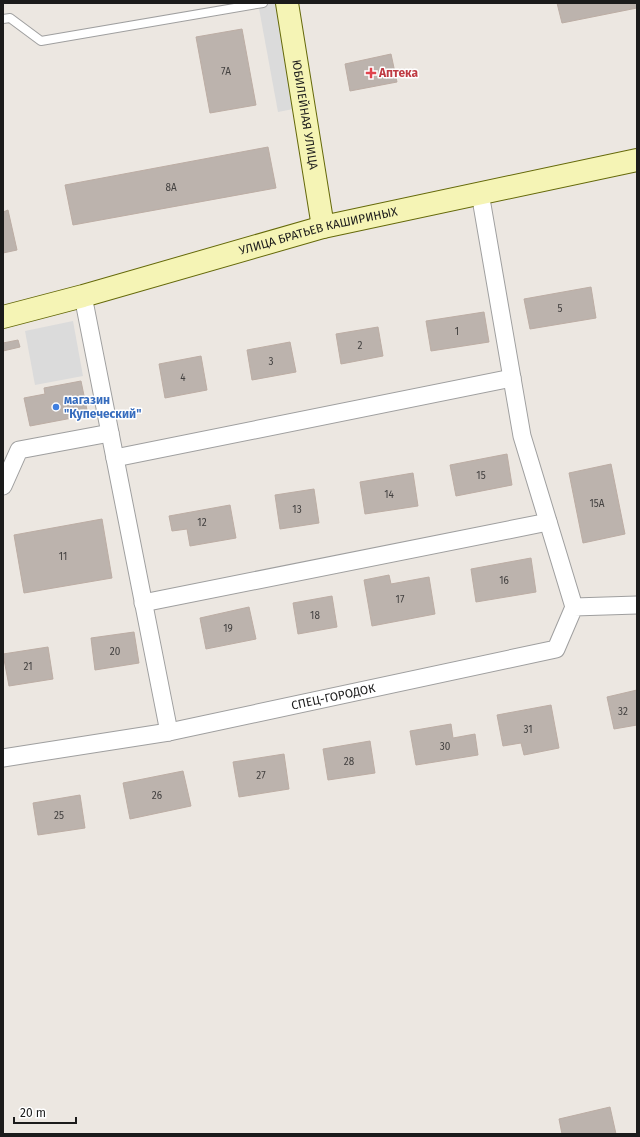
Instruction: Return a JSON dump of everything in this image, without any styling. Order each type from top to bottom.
[{"type":"main road","name":"ЮБИЛЕЙНАЯ УЛИЦА","points":[[287,3],[324,227]]},
{"type":"main road","name":"УЛИЦА БРАТЬЕВ КАШИРИНЫХ","points":[[3,317],[83,296],[324,227],[637,160]]},
{"type":"street","points":[[480,194],[522,436],[574,607],[637,605]]},
{"type":"street","points":[[83,296],[169,732]]},
{"type":"street","points":[[115,458],[512,378]]},
{"type":"street","points":[[3,486],[19,450],[110,433]]},
{"type":"street","points":[[143,603],[548,522]]},
{"type":"street","name":"СПЕЦ-ГОРОДОК","points":[[3,758],[169,732],[556,649],[574,607]]},
{"type":"lane","points":[[3,19],[10,18],[41,41],[263,3]]},
{"type":"shaded area","points":[[258,3],[279,3],[298,108],[278,112]]},
{"type":"shaded area","points":[[73,321],[83,376],[35,385],[25,331]]},
{"type":"building","points":[[557,3],[637,3],[637,8],[562,23]]},
{"type":"building","points":[[242,29],[256,105],[210,113],[196,37]]},
{"type":"building","name":"Аптека","points":[[391,54],[397,82],[350,91],[345,64]]},
{"type":"building","points":[[268,147],[276,188],[73,225],[65,185]]},
{"type":"building","points":[[8,210],[17,250],[3,253],[3,212]]},
{"type":"building","points":[[591,287],[596,318],[530,329],[524,299]]},
{"type":"building","points":[[484,312],[489,342],[431,351],[426,321]]},
{"type":"building","points":[[378,327],[383,356],[341,364],[336,334]]},
{"type":"building","points":[[18,340],[20,347],[3,351],[3,343]]},
{"type":"building","points":[[290,342],[296,372],[252,380],[247,350]]},
{"type":"building","points":[[201,356],[207,390],[165,398],[159,364]]},
{"type":"building","name":"магазин \"Купеческий\"","points":[[81,381],[88,415],[30,426],[24,398],[45,394],[44,388]]},
{"type":"building","points":[[507,454],[512,485],[456,496],[450,465]]},
{"type":"building","points":[[611,464],[625,534],[583,543],[569,473]]},
{"type":"building","points":[[413,473],[418,506],[365,514],[360,482]]},
{"type":"building","points":[[314,489],[319,523],[280,529],[275,495]]},
{"type":"building","points":[[230,505],[236,538],[190,546],[187,529],[172,531],[169,516]]},
{"type":"building","points":[[102,519],[112,578],[24,593],[14,535]]},
{"type":"building","points":[[531,558],[536,592],[476,602],[471,569]]},
{"type":"building","points":[[389,575],[391,584],[429,577],[435,614],[372,626],[364,580]]},
{"type":"building","points":[[332,596],[337,627],[298,634],[293,603]]},
{"type":"building","points":[[249,607],[256,639],[206,649],[200,618]]},
{"type":"building","points":[[134,632],[139,663],[95,670],[91,638]]},
{"type":"building","points":[[48,647],[53,679],[9,686],[3,654]]},
{"type":"building","points":[[637,690],[637,725],[614,729],[607,697]]},
{"type":"building","points":[[551,705],[559,748],[524,755],[521,743],[503,746],[497,715]]},
{"type":"building","points":[[451,724],[453,738],[475,734],[478,755],[416,765],[410,731]]},
{"type":"building","points":[[370,741],[375,773],[328,780],[323,749]]},
{"type":"building","points":[[284,754],[289,789],[239,797],[233,762]]},
{"type":"building","points":[[183,771],[191,806],[130,819],[123,783]]},
{"type":"building","points":[[80,795],[85,828],[38,835],[33,803]]},
{"type":"building","points":[[610,1107],[616,1134],[562,1134],[559,1119]]},
{"type":"place","name":"Аптека","points":[[371,73]]},
{"type":"place","name":"магазин \"Купеческий\"","points":[[56,407]]}]
